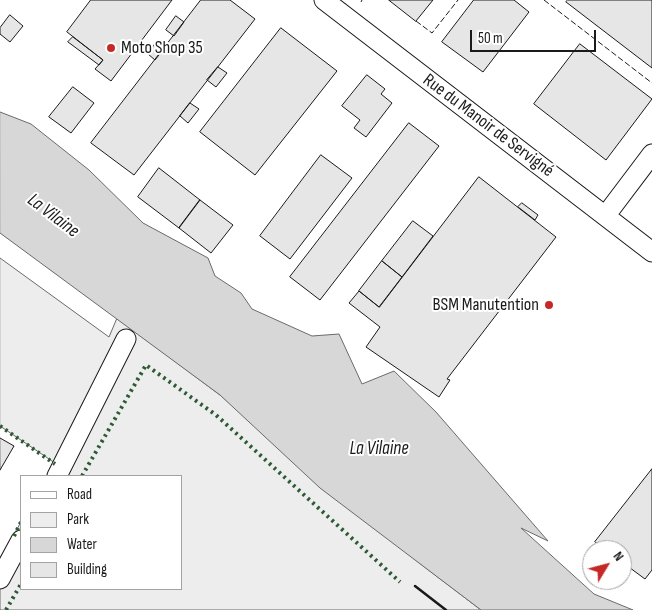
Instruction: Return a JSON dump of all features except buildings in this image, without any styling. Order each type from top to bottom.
[{"type":"street","name":"Rue du Manoir de Servigné","points":[[324,0],[652,252]]},
{"type":"street","points":[[606,215],[652,154]]},
{"type":"street","points":[[57,475],[126,339]]},
{"type":"street","points":[[0,579],[20,542]]},
{"type":"green space","points":[[0,258],[109,337],[117,318],[220,395],[418,562],[481,610],[0,610],[0,559],[20,524],[20,590],[182,590],[182,475],[49,475],[55,463],[0,426]]},
{"type":"water","name":"La Vilaine","points":[[0,112],[31,124],[89,170],[143,223],[208,258],[215,276],[241,293],[252,309],[312,336],[339,334],[362,384],[394,371],[436,412],[548,541],[521,528],[582,583],[582,590],[590,590],[594,594],[633,610],[481,610],[320,488],[220,395],[0,233]]},
{"type":"hedge","points":[[83,475],[146,365],[216,415],[400,582]]},
{"type":"hedge","points":[[0,426],[55,464]]},
{"type":"hedge","points":[[14,536],[20,524]]},
{"type":"hedge","points":[[6,610],[20,586]]},
{"type":"fence","points":[[416,21],[432,33],[458,0]]},
{"type":"fence","points":[[544,0],[652,83]]},
{"type":"wall","points":[[415,586],[446,610]]},
{"type":"place","name":"Moto Shop 35","points":[[111,48]]},
{"type":"place","name":"BSM Manutention","points":[[549,305]]}]
